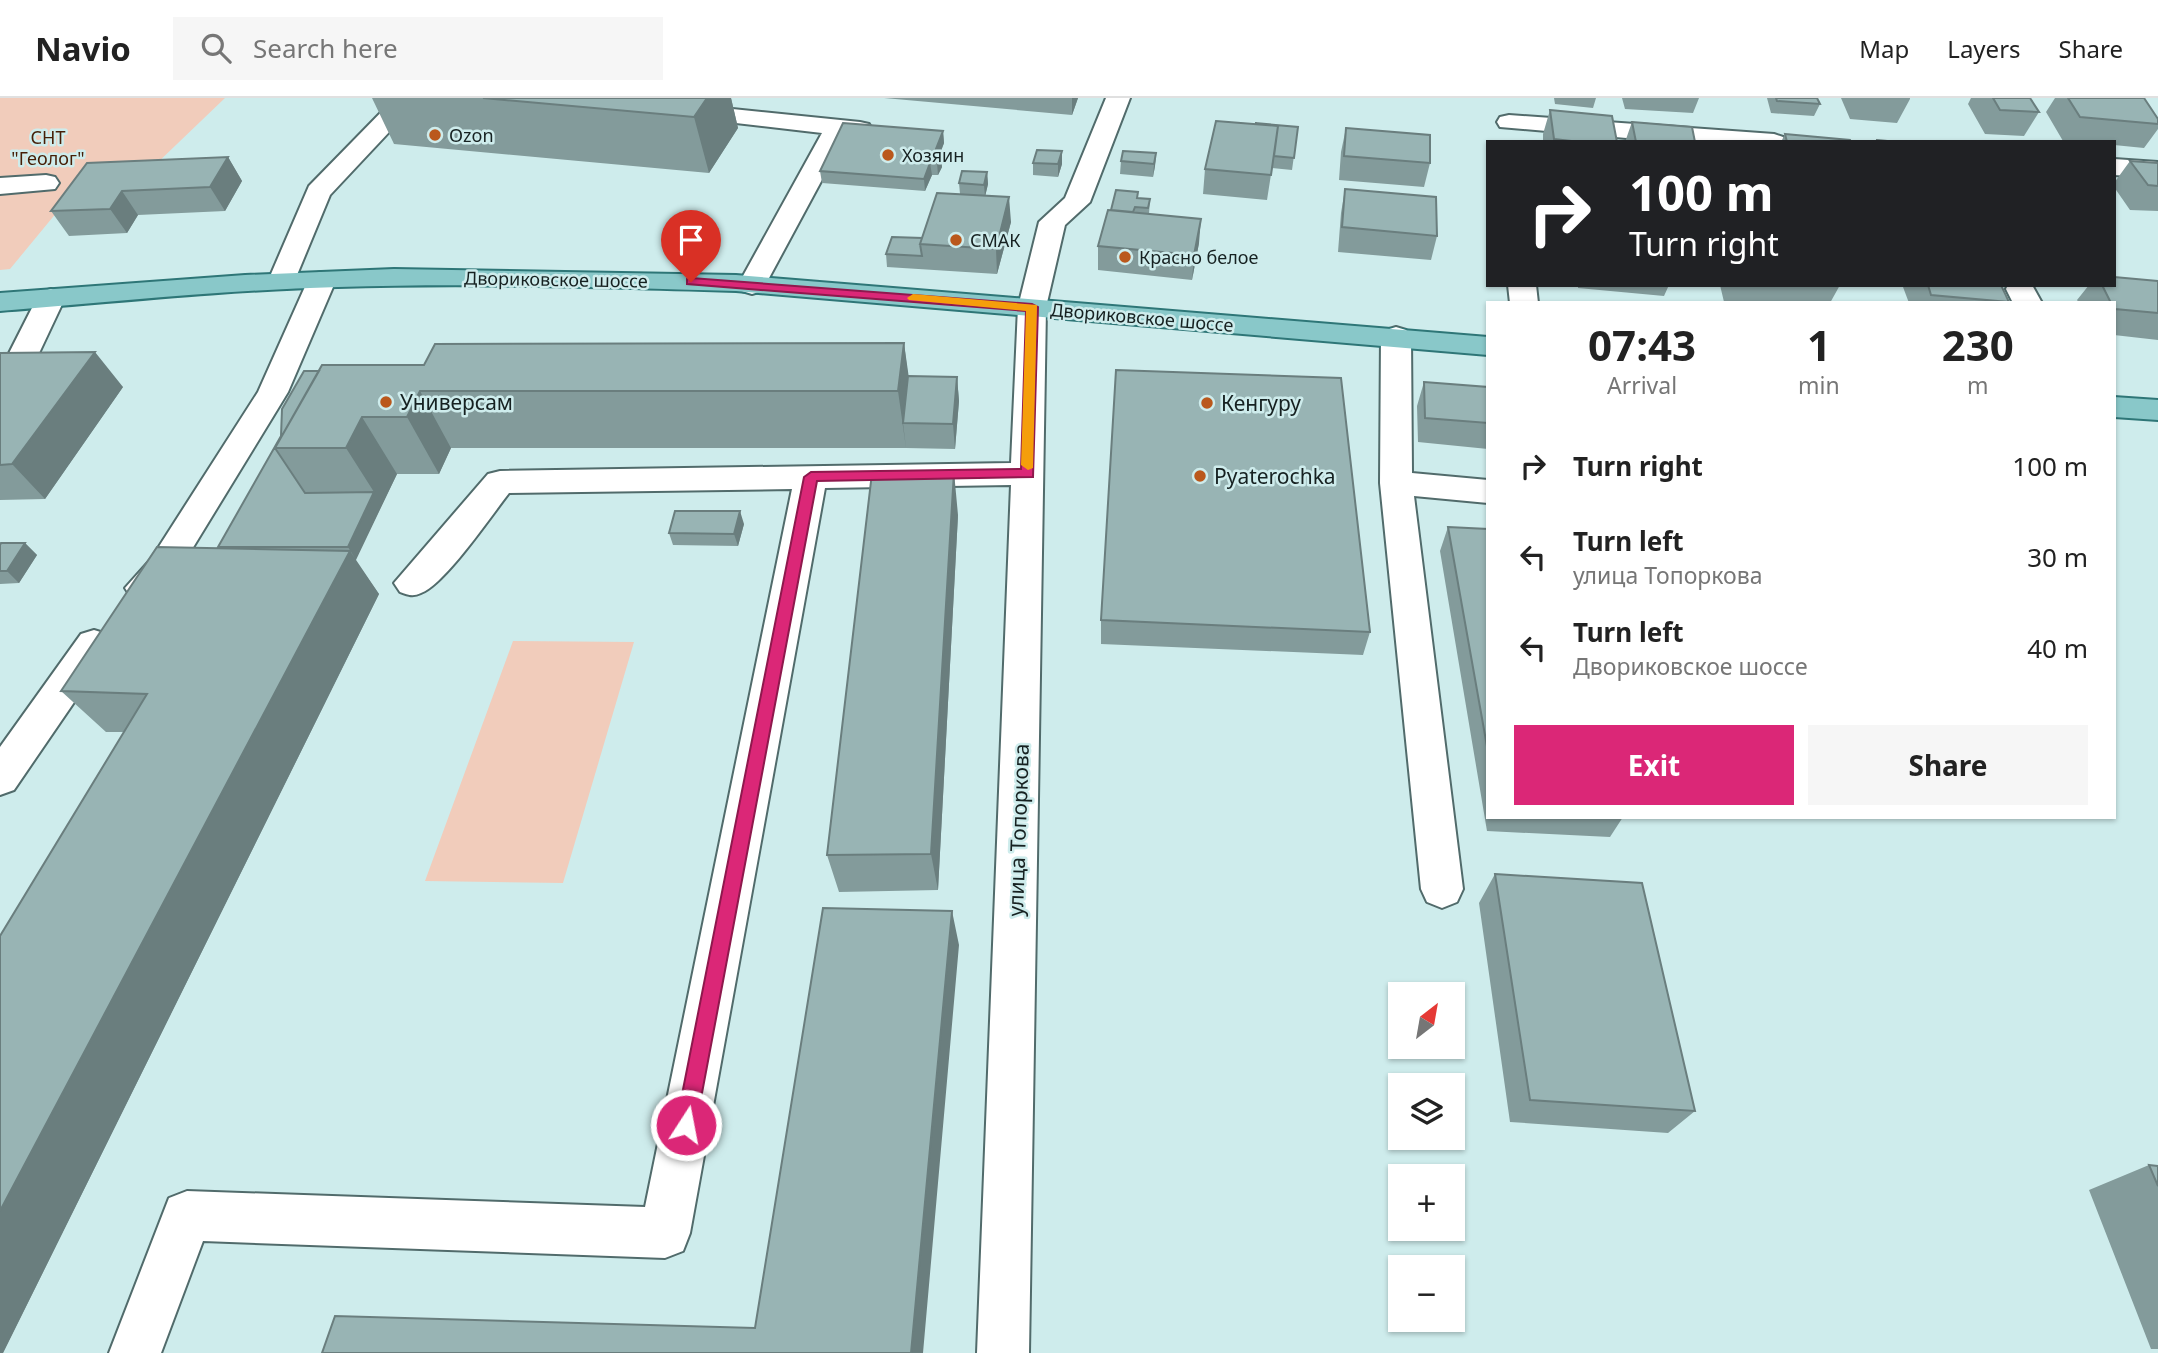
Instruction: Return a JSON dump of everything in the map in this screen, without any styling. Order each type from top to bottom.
[{"type":"main road","name":"Двориковское шоссе","points":[[0,302],[282,281],[646,280],[752,285],[1396,336],[1486,346]]},
{"type":"main road","points":[[2116,407],[2158,410]]},
{"type":"street","points":[[282,281],[318,192],[409,98]]},
{"type":"street","name":"улица Топоркова","points":[[1003,1353],[1032,307],[1052,222],[1077,202],[1118,98]]},
{"type":"street","points":[[666,109],[711,105],[838,128],[891,131]]},
{"type":"street","points":[[1508,121],[1749,140]]},
{"type":"street","points":[[752,285],[838,128]]},
{"type":"street","points":[[2116,167],[2158,170]]},
{"type":"street","points":[[0,186],[46,183]]},
{"type":"street","points":[[0,778],[119,610],[163,568],[273,392],[322,280]]},
{"type":"street","points":[[0,402],[51,298]]},
{"type":"street","points":[[1396,336],[1396,483],[1443,889]]},
{"type":"street","points":[[412,583],[447,548],[500,482],[1028,474]]},
{"type":"street","points":[[135,1353],[187,1216],[665,1233],[811,477]]},
{"type":"street","points":[[1396,483],[1486,492]]},
{"type":"green space","name":"СНТ \"Геолог\"","points":[[0,98],[225,98],[153,167],[81,183],[10,269],[0,270]]},
{"type":"green space","points":[[513,641],[634,642],[563,883],[425,881]]},
{"type":"building","points":[[483,98],[707,98],[694,117]]},
{"type":"building","points":[[1776,98],[1817,98],[1820,104],[1777,101]]},
{"type":"building","points":[[1993,98],[2030,98],[2039,112],[2000,110]]},
{"type":"building","points":[[2068,98],[2144,98],[2158,119],[2158,124],[2080,117]]},
{"type":"building","points":[[1550,110],[1612,116],[1617,140],[1563,140],[1554,139]]},
{"type":"building","points":[[1216,121],[1278,126],[1271,175],[1205,169]]},
{"type":"building","points":[[1632,122],[1692,127],[1695,140],[1636,140]]},
{"type":"building","name":"Хозяин","points":[[843,123],[943,131],[934,154],[940,154],[937,163],[930,163],[924,179],[820,171]]},
{"type":"building","points":[[1255,123],[1298,127],[1294,158],[1274,156],[1278,126]]},
{"type":"building","points":[[1346,128],[1430,135],[1430,163],[1344,156]]},
{"type":"building","points":[[1785,134],[1850,140],[1786,140]]},
{"type":"building","points":[[1037,150],[1062,151],[1058,164],[1033,163]]},
{"type":"building","points":[[1123,151],[1156,153],[1154,164],[1121,161]]},
{"type":"building","points":[[228,157],[210,187],[122,191],[110,209],[51,211],[87,163]]},
{"type":"building","points":[[2130,161],[2158,163],[2158,186],[2148,185]]},
{"type":"building","points":[[962,171],[987,172],[984,185],[959,183]]},
{"type":"building","points":[[1345,189],[1436,197],[1437,236],[1342,227]]},
{"type":"building","points":[[1116,190],[1138,192],[1137,198],[1150,199],[1148,208],[1135,207],[1133,212],[1111,210]]},
{"type":"building","points":[[937,193],[1009,197],[996,249],[920,244]]},
{"type":"building","points":[[1108,210],[1201,219],[1194,255],[1098,246]]},
{"type":"building","points":[[892,237],[922,238],[922,256],[886,254]]},
{"type":"building","points":[[2116,277],[2158,281],[2158,313],[2116,309],[2116,301],[2110,301],[2103,287],[2116,287]]},
{"type":"building","points":[[1929,287],[2002,287],[2009,301],[1998,301],[1931,295]]},
{"type":"building","points":[[904,343],[898,391],[420,391],[407,417],[362,417],[346,448],[275,448],[322,365],[424,365],[435,344]]},
{"type":"building","points":[[95,352],[12,464],[0,465],[0,353]]},
{"type":"building","points":[[1116,370],[1341,378],[1370,632],[1101,620]]},
{"type":"building","points":[[304,371],[319,371],[275,448],[305,493],[374,492],[348,547],[218,547],[281,436],[282,409]]},
{"type":"building","points":[[908,376],[957,377],[953,424],[903,423]]},
{"type":"building","points":[[1424,382],[1486,387],[1486,423],[1425,418]]},
{"type":"building","points":[[954,472],[931,854],[827,855],[872,473]]},
{"type":"building","points":[[675,511],[740,511],[734,534],[669,533]]},
{"type":"building","points":[[1448,527],[1486,529],[1486,741]]},
{"type":"building","points":[[1,543],[25,543],[7,571],[0,571]]},
{"type":"building","points":[[157,547],[350,551],[0,1211],[0,936],[147,694],[61,691]]},
{"type":"building","points":[[1495,874],[1642,883],[1695,1111],[1530,1100]]},
{"type":"building","points":[[823,908],[952,911],[911,1353],[322,1353],[335,1316],[755,1328]]},
{"type":"building","points":[[2149,1165],[2158,1166],[2158,1186]]},
{"type":"slow traffic","points":[[913,298],[1032,307],[1028,465]]},
{"type":"place","name":"Ozon","points":[[435,135]]},
{"type":"place","name":"Хозяин","points":[[888,155]]},
{"type":"place","name":"СМАК","points":[[956,240]]},
{"type":"place","name":"Красно белое","points":[[1125,257]]},
{"type":"place","name":"Универсам","points":[[386,402]]},
{"type":"place","name":"Кенгуру","points":[[1207,403]]},
{"type":"place","name":"Pyaterochka","points":[[1200,476]]},
{"type":"route","points":[[686,1125],[811,477],[1028,474],[1032,307],[691,282]]}]
